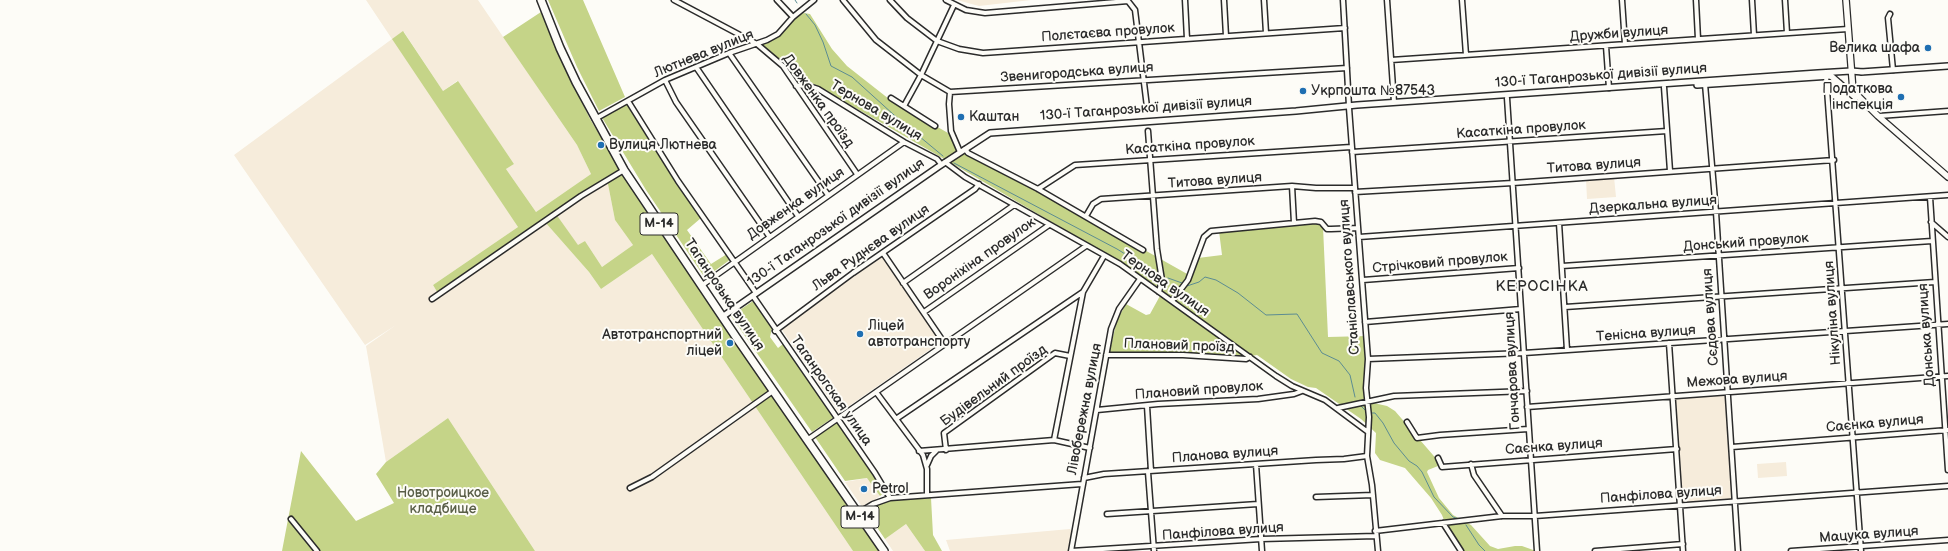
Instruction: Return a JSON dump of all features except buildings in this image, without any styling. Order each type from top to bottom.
[{"type":"highway","name":"Таганрозька вулиця","points":[[541,0],[560,48],[595,120],[624,170],[722,317],[884,551]]},
{"type":"main road","points":[[1846,0],[1853,91],[1862,102]]},
{"type":"main road","points":[[1828,75],[1862,102],[1948,177]]},
{"type":"main road","points":[[1828,88],[1832,83],[1839,83]]},
{"type":"street","points":[[674,0],[757,44]]},
{"type":"street","points":[[777,0],[793,16]]},
{"type":"street","name":"Лютнева вулиця","points":[[595,120],[665,80],[757,44],[778,34],[793,16],[814,0]]},
{"type":"street","points":[[843,0],[876,40],[921,75],[950,92],[949,104],[951,131],[963,151]]},
{"type":"street","name":"Полєтаєва провулок","points":[[890,0],[917,26],[937,41],[959,49],[983,52],[1345,28]]},
{"type":"street","points":[[946,0],[966,10],[985,12],[1128,1],[1134,8],[1147,107]]},
{"type":"street","points":[[1185,0],[1187,39]]},
{"type":"street","points":[[1224,0],[1226,36]]},
{"type":"street","points":[[1264,0],[1266,33]]},
{"type":"street","name":"Станіславського вулиця","points":[[1343,0],[1351,147],[1363,280],[1368,359],[1366,388],[1368,401],[1367,456],[1373,495],[1378,551]]},
{"type":"street","points":[[1387,0],[1394,104]]},
{"type":"street","points":[[1462,0],[1466,55]]},
{"type":"street","points":[[1622,0],[1625,44]]},
{"type":"street","points":[[1696,0],[1698,39]]},
{"type":"street","points":[[1752,0],[1754,36]]},
{"type":"street","points":[[1785,0],[1787,33]]},
{"type":"street","points":[[904,106],[921,75],[954,5]]},
{"type":"street","points":[[1890,14],[1888,18],[1893,70]]},
{"type":"street","name":"Дружби вулиця","points":[[1391,60],[1848,29]]},
{"type":"street","name":"Довженка проїзд","points":[[757,44],[783,66],[858,174]]},
{"type":"street","points":[[1606,46],[1609,89]]},
{"type":"street","points":[[729,54],[828,195]]},
{"type":"street","name":"130-ї Таганрозької дивізії вулиця","points":[[722,317],[943,163],[990,133],[1948,66]]},
{"type":"street","points":[[696,67],[798,216]]},
{"type":"street","name":"Звенигородська вулиця","points":[[950,92],[1347,68]]},
{"type":"street","name":"Нікуліна вулиця","points":[[1828,75],[1861,549]]},
{"type":"street","points":[[665,80],[676,102],[769,236]]},
{"type":"street","name":"Сєдова вулиця","points":[[1705,83],[1722,296],[1738,551]]},
{"type":"street","name":"Тернова вулиця","points":[[796,86],[806,85],[818,89],[904,142],[937,159],[1014,205],[1120,264],[1292,386],[1321,397],[1338,408],[1368,432]]},
{"type":"street","points":[[1663,85],[1670,171]]},
{"type":"street","name":"Гончарова вулиця","points":[[1507,96],[1537,551]]},
{"type":"street","name":"Тернова вулиця","points":[[891,98],[935,126]]},
{"type":"street","name":"Таганрогская улица","points":[[628,101],[670,169],[734,262],[775,330],[875,473],[890,498]]},
{"type":"street","points":[[1878,116],[1946,112],[1948,116]]},
{"type":"street","points":[[1148,131],[1157,249],[1162,280],[1159,292]]},
{"type":"street","name":"Касаткіна провулок","points":[[1352,152],[1667,132]]},
{"type":"street","name":"Довженка вулиця","points":[[701,286],[769,236],[904,142]]},
{"type":"street","name":"Касаткіна провулок","points":[[1038,189],[1075,165],[1351,147]]},
{"type":"street","name":"Тернова вулиця","points":[[963,151],[1038,189],[1143,250]]},
{"type":"street","name":"Титова вулиця","points":[[1086,216],[1093,204],[1101,199],[1292,186],[1355,190],[1513,183],[1834,160]]},
{"type":"street","points":[[432,299],[582,196],[624,170]]},
{"type":"street","name":"Льва Руднєва вулиця","points":[[775,330],[979,184]]},
{"type":"street","points":[[1292,186],[1294,223]]},
{"type":"street","name":"Дзеркальна вулиця","points":[[1359,237],[1948,196]]},
{"type":"street","name":"Донська вулиця","points":[[1930,197],[1941,377],[1947,430],[1948,470]]},
{"type":"street","points":[[903,283],[1014,205]]},
{"type":"street","points":[[1172,301],[1190,276],[1201,242],[1207,233],[1215,230],[1318,221],[1331,229],[1358,228]]},
{"type":"street","points":[[1931,222],[1948,237]]},
{"type":"street","points":[[1559,223],[1567,350]]},
{"type":"street","name":"Вороніхіна провулок","points":[[924,312],[1049,225]]},
{"type":"street","name":"Донський провулок","points":[[1562,266],[1932,241]]},
{"type":"street","points":[[807,440],[1086,246]]},
{"type":"street","points":[[883,253],[946,344]]},
{"type":"street","points":[[1054,440],[1083,292],[1104,256]]},
{"type":"street","name":"Стрічковий провулок","points":[[1363,280],[1519,268]]},
{"type":"street","name":"Лівобережна вулиця","points":[[1072,551],[1082,484],[1114,319],[1140,279]]},
{"type":"street","points":[[1564,307],[1935,282]]},
{"type":"street","points":[[896,419],[1083,292]]},
{"type":"street","points":[[1365,322],[1521,309]]},
{"type":"street","name":"Тенісна вулиця","points":[[1368,359],[1524,353],[1948,324]]},
{"type":"street","points":[[1669,343],[1684,551]]},
{"type":"street","name":"Будівельний проїзд","points":[[946,450],[944,433],[1055,353],[1070,356]]},
{"type":"street","name":"Плановий проїзд","points":[[1106,355],[1182,355],[1246,359],[1250,357]]},
{"type":"street","name":"Межова вулиця","points":[[1528,407],[1948,376]]},
{"type":"street","points":[[630,488],[652,477],[773,391]]},
{"type":"street","name":"Плановий провулок","points":[[1097,410],[1258,399],[1294,394],[1302,391]]},
{"type":"street","points":[[1338,408],[1394,396],[1526,391]]},
{"type":"street","points":[[876,392],[923,456],[927,469]]},
{"type":"street","points":[[1147,406],[1153,549]]},
{"type":"street","points":[[1407,422],[1417,438],[1528,429]]},
{"type":"street","name":"Саєнка вулиця","points":[[1732,447],[1947,430]]},
{"type":"street","points":[[919,451],[936,451],[1054,440],[1090,448]]},
{"type":"street","name":"Саєнка вулиця","points":[[1438,458],[1442,467],[1676,449]]},
{"type":"street","points":[[927,495],[928,461],[936,451]]},
{"type":"street","name":"Планова вулиця","points":[[1084,478],[1104,474],[1344,459],[1367,456]]},
{"type":"street","points":[[1256,464],[1262,551]]},
{"type":"street","points":[[1472,464],[1474,475],[1502,516]]},
{"type":"street","points":[[858,513],[873,504],[890,498],[1082,484]]},
{"type":"street","name":"Панфілова вулиця","points":[[1072,551],[1153,549],[1261,539],[1376,534],[1443,523],[1502,516],[1535,516],[1948,486]]},
{"type":"street","points":[[1316,497],[1373,495]]},
{"type":"street","points":[[1107,514],[1258,504]]},
{"type":"street","points":[[291,519],[317,551]]},
{"type":"street","points":[[1443,523],[1460,551]]},
{"type":"street","name":"Мацука вулиця","points":[[1791,551],[1861,549],[1948,540]]},
{"type":"street","points":[[1595,551],[1683,544]]},
{"type":"shaded area","points":[[366,0],[478,0],[577,145],[591,174],[536,212],[506,169],[514,164],[457,81],[443,91],[404,32],[393,39],[518,227],[433,285],[439,295],[545,222],[589,272],[601,289],[652,254],[853,551],[535,551],[448,418],[386,462],[366,346],[396,325],[365,345],[234,155],[392,39]]},
{"type":"shaded area","points":[[957,0],[1031,0],[979,6]]},
{"type":"shaded area","points":[[1614,177],[1616,197],[1587,199],[1586,179]]},
{"type":"shaded area","points":[[607,179],[615,220],[633,245],[602,267],[585,241],[578,246],[556,214]]},
{"type":"shaded area","name":"Ліцей автотранспорту","points":[[882,256],[941,342],[839,413],[780,327]]},
{"type":"shaded area","points":[[1726,393],[1734,499],[1681,503],[1675,397]]},
{"type":"shaded area","points":[[1786,462],[1787,476],[1758,478],[1757,464]]},
{"type":"shaded area","points":[[868,478],[880,496],[863,508],[845,482]]},
{"type":"shaded area","points":[[906,524],[925,551],[893,551],[885,539]]},
{"type":"shaded area","points":[[1070,529],[1073,533],[1070,551],[950,551],[946,540]]},
{"type":"green space","points":[[548,0],[583,0],[625,97],[599,111],[577,67]]},
{"type":"green space","points":[[541,12],[590,119],[636,196],[880,551],[853,551],[652,254],[601,289],[589,272],[545,222],[439,295],[433,285],[518,227],[392,39],[403,31],[443,91],[458,81],[514,164],[506,169],[536,212],[591,174],[577,145],[503,37]],"holes":[[[607,179],[615,220],[633,245],[602,267],[585,241],[578,245],[556,214]]]},
{"type":"green space","points":[[804,13],[810,14],[832,49],[847,66],[889,99],[948,133],[954,139],[959,150],[946,160],[812,83],[804,82],[797,84],[784,65],[758,43],[779,35],[794,18]]},
{"type":"green space","points":[[628,102],[700,213],[701,218],[687,230],[711,264],[727,254],[731,259],[705,278],[646,190],[601,116]]},
{"type":"green space","points":[[965,149],[1189,275],[1193,274],[1198,258],[1222,255],[1219,231],[1320,223],[1323,227],[1328,337],[1367,336],[1366,398],[1369,402],[1387,406],[1395,411],[1439,462],[1438,466],[1428,470],[1427,472],[1439,498],[1453,515],[1471,525],[1490,546],[1498,549],[1522,546],[1536,551],[1464,551],[1447,528],[1442,515],[1431,498],[1405,468],[1380,460],[1375,453],[1376,433],[1361,419],[1316,388],[1308,387],[1291,379],[1257,355],[1246,357],[1109,354],[1117,320],[1126,304],[1146,315],[1150,314],[1161,294],[1158,287],[1106,254],[948,161]]},
{"type":"green space","points":[[753,301],[772,328],[770,337],[778,348],[783,344],[834,417],[812,432],[731,316]]},
{"type":"green space","name":"Новотроицкое кладбище","points":[[448,418],[535,551],[282,551],[301,451],[356,521],[394,503],[376,474],[386,462]]},
{"type":"green space","points":[[837,422],[883,487],[884,493],[880,496],[867,478],[845,481],[815,437]]},
{"type":"green space","points":[[931,498],[933,535],[942,551],[925,551],[906,524],[885,539],[865,510],[884,501]]},
{"type":"waterway","points":[[806,14],[815,25],[823,42],[831,66],[852,77],[904,124]]},
{"type":"waterway","points":[[908,127],[943,156]]},
{"type":"waterway","points":[[954,163],[1117,249],[1159,275]]},
{"type":"waterway","points":[[1187,286],[1199,282],[1205,277],[1216,280],[1238,293],[1266,315],[1297,314],[1322,353],[1339,361],[1350,375],[1355,397]]},
{"type":"waterway","points":[[1168,278],[1182,283]]},
{"type":"waterway","points":[[1360,405],[1366,411]]},
{"type":"waterway","points":[[1372,413],[1375,413],[1383,423],[1394,443],[1409,461],[1417,466],[1422,472],[1434,497],[1453,517],[1459,519]]},
{"type":"waterway","points":[[1466,525],[1479,545],[1485,551]]},
{"type":"place","name":"Велика шафа","points":[[1928,48]]},
{"type":"place","name":"Укрпошта №87543","points":[[1303,91]]},
{"type":"place","name":"Податкова інспекція","points":[[1901,97]]},
{"type":"place","name":"Каштан","points":[[961,117]]},
{"type":"place","name":"Вулиця Лютнева","points":[[601,145]]},
{"type":"place","name":"Ліцей автотранспорту","points":[[860,334]]},
{"type":"place","name":"Автотранспортний ліцей","points":[[730,343]]},
{"type":"place","name":"Petrol","points":[[864,489]]},
{"type":"district","name":"КЕРОСІНКА","points":[[1542,287]]}]
